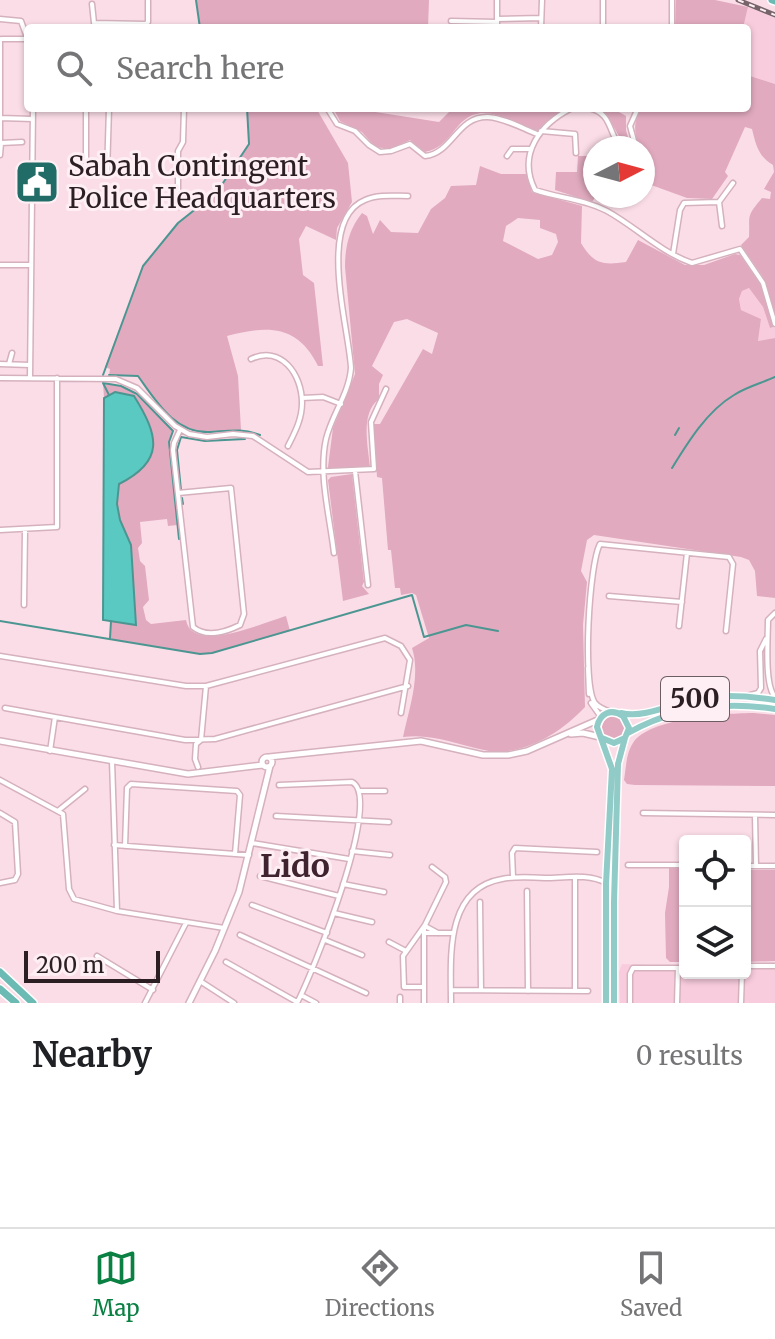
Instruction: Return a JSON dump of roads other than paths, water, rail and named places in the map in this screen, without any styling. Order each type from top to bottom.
[{"type":"highway","points":[[0,972],[33,1003]]},
{"type":"highway","points":[[0,989],[16,1003]]},
{"type":"main road","name":"500","points":[[614,1003],[610,903],[606,884],[612,769],[597,727],[601,718],[615,712],[636,715],[699,699],[775,698]]},
{"type":"main road","name":"500","points":[[601,738],[614,743],[645,724],[692,709],[734,705],[775,709]]},
{"type":"main road","name":"500","points":[[606,1003],[618,764],[627,721],[615,712]]},
{"type":"street","points":[[497,0],[497,23]]},
{"type":"street","points":[[541,24],[542,0]]},
{"type":"street","points":[[603,0],[603,24]]},
{"type":"street","points":[[672,0],[672,24]]},
{"type":"street","points":[[134,24],[147,23],[148,1]]},
{"type":"street","points":[[92,4],[93,21],[101,24]]},
{"type":"street","points":[[451,21],[497,23],[541,18]]},
{"type":"street","points":[[0,19],[21,21],[24,29]]},
{"type":"street","points":[[0,155],[0,39],[24,40]]},
{"type":"street","points":[[30,378],[33,112]]},
{"type":"street","points":[[86,112],[86,172]]},
{"type":"street","points":[[107,174],[109,112]]},
{"type":"street","points":[[178,207],[178,151],[183,142],[184,112]]},
{"type":"street","points":[[330,112],[337,124],[355,131],[380,152],[410,144],[425,156],[433,154],[444,148],[468,122],[485,117],[539,132],[575,134],[576,153]]},
{"type":"street","points":[[566,112],[539,132],[531,149],[530,173],[535,190],[603,209],[692,263],[740,249],[763,283],[775,324]]},
{"type":"street","points":[[602,112],[615,136]]},
{"type":"street","points":[[633,136],[630,126],[636,112]]},
{"type":"street","points":[[0,118],[33,119]]},
{"type":"street","points":[[0,143],[22,142]]},
{"type":"street","points":[[507,156],[512,149],[531,149]]},
{"type":"street","points":[[722,226],[719,202],[733,183]]},
{"type":"street","points":[[334,553],[325,473],[326,439],[348,387],[351,368],[337,256],[341,232],[351,210],[362,201],[376,197],[408,196]]},
{"type":"street","points":[[673,254],[682,205],[719,202]]},
{"type":"street","points":[[0,265],[31,265]]},
{"type":"street","points":[[9,364],[12,353]]},
{"type":"street","points":[[251,359],[269,354],[284,360],[295,374],[302,398],[300,417],[288,446]]},
{"type":"street","points":[[0,364],[30,365]]},
{"type":"street","points":[[0,378],[116,379],[142,393],[180,430],[207,437],[233,434],[253,436],[297,467],[308,472],[325,473],[374,469],[371,422],[386,389]]},
{"type":"street","points":[[0,530],[57,527],[57,378]]},
{"type":"street","points":[[302,398],[323,397],[341,404]]},
{"type":"street","points":[[178,493],[231,488],[244,609],[243,622],[237,626],[211,633],[198,632],[193,627],[178,493],[174,443],[180,430]]},
{"type":"street","points":[[355,471],[368,585]]},
{"type":"street","points":[[24,605],[25,530]]},
{"type":"street","points":[[242,767],[266,757],[421,741],[483,755],[508,755],[527,751],[601,718],[590,701],[588,668],[589,619],[598,546],[603,544],[728,557],[732,561],[726,631]]},
{"type":"street","points":[[679,626],[687,552]]},
{"type":"street","points":[[609,596],[682,602]]},
{"type":"street","points":[[775,613],[768,620],[769,685],[775,698]]},
{"type":"street","points":[[747,696],[758,693],[761,686],[760,651],[768,636]]},
{"type":"street","points":[[0,656],[186,686],[206,686],[385,638],[396,642],[408,655],[411,666],[401,713]]},
{"type":"street","points":[[759,659],[768,658]]},
{"type":"street","points":[[588,668],[592,699],[600,707],[615,712]]},
{"type":"street","points":[[761,686],[769,685]]},
{"type":"street","points":[[198,767],[195,753],[196,744],[201,740],[206,686]]},
{"type":"street","points":[[5,708],[185,740],[201,740],[230,736],[408,686]]},
{"type":"street","points":[[50,751],[55,717]]},
{"type":"street","points":[[558,735],[583,733],[601,738]]},
{"type":"street","points":[[0,741],[188,774],[268,766],[290,756]]},
{"type":"street","points":[[189,1003],[242,882],[266,780],[266,757]]},
{"type":"street","points":[[112,761],[117,911]]},
{"type":"street","points":[[0,780],[59,810],[64,817],[70,895],[80,902],[224,928]]},
{"type":"street","points":[[226,962],[297,1003],[325,940],[343,884],[359,822],[360,791],[357,784],[279,785]]},
{"type":"street","points":[[125,846],[129,785],[237,791],[240,794],[235,854]]},
{"type":"street","points":[[59,810],[85,789]]},
{"type":"street","points":[[360,791],[385,791]]},
{"type":"street","points":[[0,813],[16,824],[18,874],[15,880],[0,883]]},
{"type":"street","points":[[643,813],[775,815]]},
{"type":"street","points":[[755,815],[756,866]]},
{"type":"street","points":[[276,816],[389,822]]},
{"type":"street","points":[[252,843],[349,859]]},
{"type":"street","points":[[114,845],[249,855]]},
{"type":"street","points":[[513,877],[512,853],[515,848],[597,852]]},
{"type":"street","points":[[352,851],[390,855]]},
{"type":"street","points":[[628,865],[679,865]]},
{"type":"street","points":[[751,866],[775,866]]},
{"type":"street","points":[[424,987],[404,987],[403,959],[425,926],[446,880],[432,867]]},
{"type":"street","points":[[451,1003],[452,933],[457,917],[473,893],[494,881],[513,877],[591,878],[607,872]]},
{"type":"street","points":[[260,876],[339,896]]},
{"type":"street","points":[[575,878],[575,991]]},
{"type":"street","points":[[591,878],[606,884]]},
{"type":"street","points":[[343,884],[384,892]]},
{"type":"street","points":[[527,891],[528,991]]},
{"type":"street","points":[[480,902],[481,990]]},
{"type":"street","points":[[252,905],[327,933]]},
{"type":"street","points":[[334,913],[372,922]]},
{"type":"street","points":[[145,1003],[186,923]]},
{"type":"street","points":[[425,926],[438,933]]},
{"type":"street","points":[[424,1003],[425,926]]},
{"type":"street","points":[[424,933],[452,933]]},
{"type":"street","points":[[240,935],[366,993]]},
{"type":"street","points":[[325,940],[362,955]]},
{"type":"street","points":[[389,942],[406,951]]},
{"type":"street","points":[[97,956],[153,990]]},
{"type":"street","points":[[751,966],[775,966]]},
{"type":"street","points":[[630,1003],[631,971],[638,968],[678,968],[677,1003]]},
{"type":"street","points":[[741,1003],[742,979]]},
{"type":"street","points":[[200,981],[234,1003]]},
{"type":"street","points":[[451,990],[588,991]]},
{"type":"street","points":[[301,995],[316,1003]]},
{"type":"water","points":[[115,392],[134,396],[149,423],[153,446],[151,457],[144,466],[119,484],[117,504],[131,545],[136,625],[103,620],[104,398]]},
{"type":"waterway","points":[[196,0],[199,24]]},
{"type":"waterway","points":[[103,375],[143,266],[178,223],[217,192],[249,144],[247,112]]},
{"type":"waterway","points":[[109,375],[138,376],[168,414],[187,428],[260,435]]},
{"type":"waterway","points":[[672,468],[707,418],[724,402],[775,377]]},
{"type":"waterway","points":[[109,395],[103,383],[121,386],[137,394],[173,431],[169,442],[179,539]]},
{"type":"waterway","points":[[675,435],[679,428]]},
{"type":"waterway","points":[[181,490],[177,450],[181,437],[205,441],[245,439]]},
{"type":"waterway","points":[[182,498],[183,504]]},
{"type":"waterway","points":[[0,621],[200,654],[412,595],[424,637],[466,625],[498,631]]},
{"type":"waterway","points":[[110,638],[111,621]]},
{"type":"railway","points":[[738,0],[775,15]]},
{"type":"place","name":"Sabah Contingent Police Headquarters","points":[[37,182]]},
{"type":"district","name":"Lido","points":[[295,866]]}]
